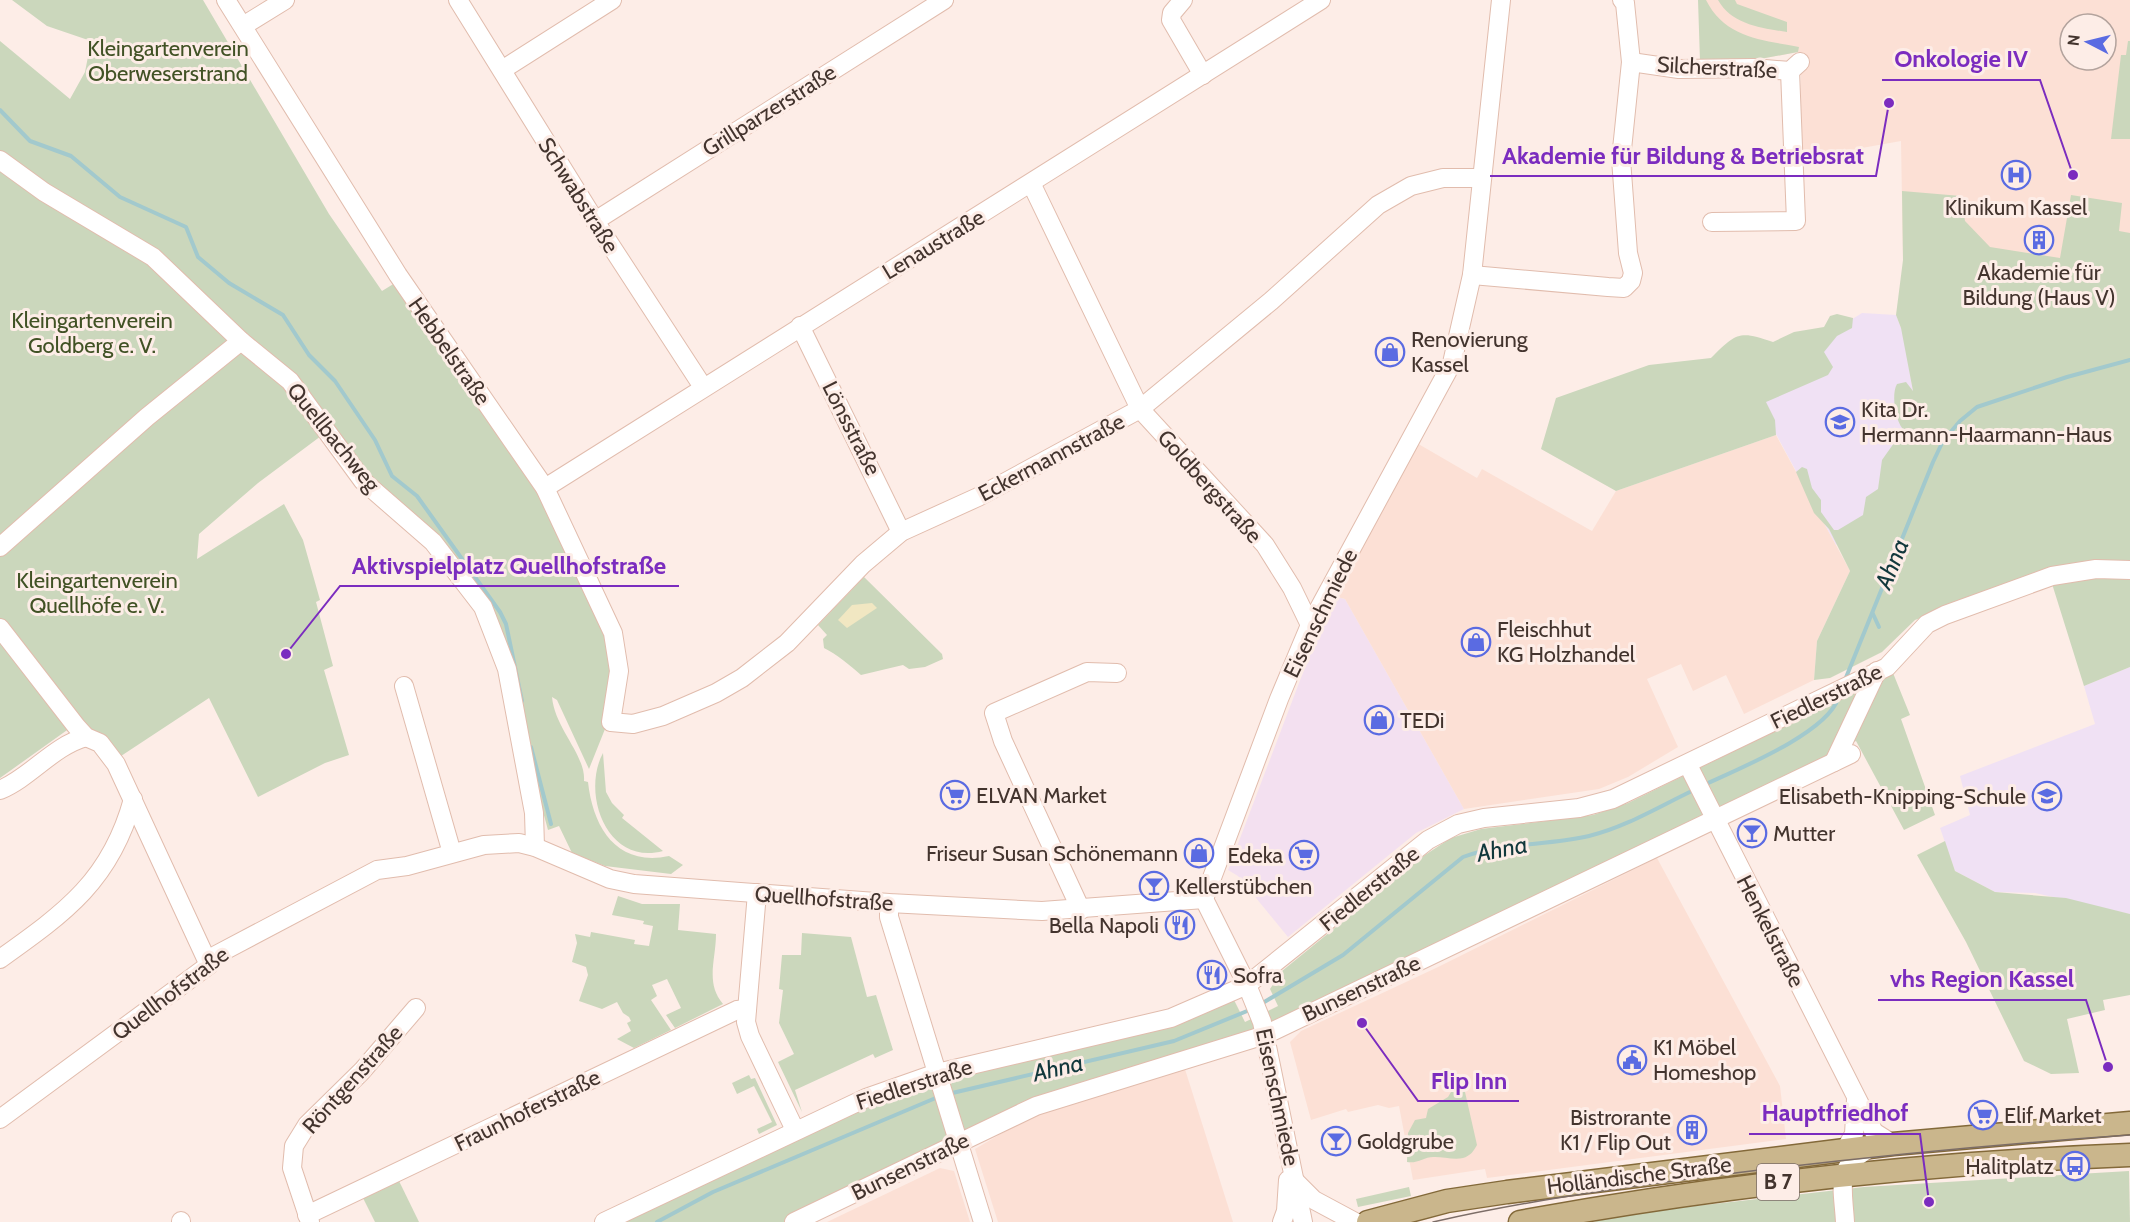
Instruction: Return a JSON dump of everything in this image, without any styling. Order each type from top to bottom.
[{"type":"main road","name":"Holländische Straße","points":[[1368,1222],[1447,1201],[1507,1192],[1884,1145],[2130,1123]]},
{"type":"main road","name":"Holländische Straße","points":[[1520,1222],[1720,1189],[1843,1175],[2037,1159],[2130,1155]]},
{"type":"street","name":"Hebbelstraße","points":[[226,0],[398,275],[545,488],[613,633],[619,671],[611,722]]},
{"type":"street","points":[[243,26],[285,0]]},
{"type":"street","name":"Schwabstraße","points":[[458,0],[595,221],[703,387]]},
{"type":"street","points":[[502,70],[612,0]]},
{"type":"street","name":"Grillparzerstraße","points":[[595,221],[944,0]]},
{"type":"street","points":[[1183,0],[1172,14],[1172,20],[1203,75]]},
{"type":"street","name":"Lenaustraße","points":[[545,488],[800,326],[1032,184],[1321,0]]},
{"type":"street","name":"Eisenschmiede","points":[[1303,1222],[1260,1016],[1249,988],[1204,899],[1279,699],[1310,625],[1452,363],[1472,275],[1501,0]]},
{"type":"street","points":[[1472,275],[1616,288],[1624,288],[1631,281],[1633,273],[1628,253],[1621,159],[1631,62],[1625,3],[1622,0]]},
{"type":"street","name":"Silcherstraße","points":[[1631,62],[1679,69],[1795,67],[1796,221],[1712,222]]},
{"type":"street","name":"Quellbachweg","points":[[0,160],[44,192],[153,257],[241,341],[290,381],[363,481],[433,542],[483,607],[507,669],[537,831],[535,847]]},
{"type":"street","name":"Eckermannstraße","points":[[611,722],[633,724],[663,716],[716,693],[742,678],[787,643],[863,564],[902,532],[978,497],[1140,409],[1271,301],[1378,205],[1411,186],[1443,178],[1481,178]]},
{"type":"street","name":"Goldbergstraße","points":[[1032,184],[1140,409],[1265,545],[1292,588],[1310,625]]},
{"type":"street","name":"Lönsstraße","points":[[800,326],[902,532]]},
{"type":"street","points":[[0,547],[147,417],[241,341]]},
{"type":"street","name":"Fiedlerstraße","points":[[604,1222],[866,1098],[1171,1018],[1249,988],[1428,840],[1458,824],[1484,818],[1579,808],[1613,799],[1690,769],[1830,693],[1869,675],[1895,660],[1927,624],[1945,615],[2052,576],[2096,569],[2130,570]]},
{"type":"street","points":[[0,628],[86,737],[100,743],[116,764],[209,965]]},
{"type":"street","points":[[1081,910],[1004,741],[994,713],[1087,672],[1117,673]]},
{"type":"street","points":[[1834,762],[1869,675]]},
{"type":"street","points":[[404,686],[452,853]]},
{"type":"street","points":[[0,790],[14,783],[73,741],[86,737]]},
{"type":"street","name":"Bunsenstraße","points":[[794,1222],[1036,1106],[1265,1035],[1711,813],[1851,754]]},
{"type":"street","name":"Henkelstraße","points":[[1690,769],[1874,1132],[1884,1145]]},
{"type":"street","points":[[0,959],[70,906],[92,883],[105,867],[122,835],[133,800]]},
{"type":"street","name":"Quellhofstraße","points":[[0,1119],[209,965],[216,955],[377,870],[407,866],[452,853],[501,843],[535,847],[610,879],[634,884],[889,903],[1042,911],[1081,910],[1204,899]]},
{"type":"street","points":[[757,893],[747,1010],[750,1036],[795,1130]]},
{"type":"street","points":[[889,903],[889,917],[982,1222]]},
{"type":"street","name":"Röntgenstraße","points":[[309,1219],[292,1168],[294,1146],[300,1136],[362,1071],[416,1008]]},
{"type":"street","name":"Fraunhoferstraße","points":[[309,1219],[737,1010],[747,1010]]},
{"type":"street","points":[[1845,1150],[1854,1134],[1856,1097]]},
{"type":"street","points":[[1845,1222],[1843,1175],[1848,1162],[1855,1156],[1884,1145]]},
{"type":"street","points":[[1282,1222],[1294,1172]]},
{"type":"street","points":[[1294,1172],[1314,1200],[1355,1222]]},
{"type":"shaded area","name":"Klinikum Kassel","points":[[1698,0],[2130,0],[2130,307],[1903,260],[1901,141],[1800,159],[1801,68],[1798,52],[1749,61]]},
{"type":"shaded area","name":"Kita Dr. Hermann-Haarmann-Haus","points":[[1862,313],[1896,315],[1903,333],[1916,409],[1884,496],[1836,545],[1749,384]]},
{"type":"shaded area","points":[[1776,435],[1850,571],[1817,641],[1814,680],[1744,714],[1726,675],[1693,691],[1681,664],[1647,679],[1678,747],[1628,777],[1599,789],[1464,809],[1345,599],[1337,597],[1415,442],[1477,478],[1482,469],[1592,531],[1616,491]]},
{"type":"shaded area","points":[[1337,597],[1345,599],[1464,809],[1416,833],[1288,937],[1238,876],[1228,870],[1318,633]]},
{"type":"shaded area","name":"Elisabeth-Knipping-Schule","points":[[2130,667],[2130,914],[2035,893],[1995,892],[1955,871],[1940,828],[1970,815],[1960,776],[2095,724],[2084,686]]},
{"type":"shaded area","points":[[1657,858],[1780,1086],[1786,1139],[1487,1178],[1485,1169],[1413,1180],[1399,1106],[1389,1108],[1378,1105],[1348,1112],[1346,1109],[1311,1120],[1290,1042],[1301,1031],[1436,968]]},
{"type":"shaded area","points":[[1184,1066],[1233,1222],[998,1222],[975,1149],[1040,1111]]},
{"type":"shaded area","points":[[940,1168],[954,1171],[970,1222],[827,1222]]},
{"type":"green space","name":"Kleingartenverein Oberweserstrand","points":[[12,0],[203,0],[329,214],[382,291],[395,283],[540,491],[607,635],[613,667],[605,729],[589,769],[557,700],[552,697],[554,709],[580,761],[584,781],[588,782],[595,815],[611,840],[622,850],[635,856],[651,858],[669,856],[683,865],[671,874],[605,866],[572,853],[559,826],[548,830],[486,602],[371,479],[283,364],[0,153],[0,41],[70,99],[85,72],[91,41],[47,26]]},
{"type":"green space","points":[[1698,0],[1706,0],[1714,13],[1734,30],[1758,39],[1799,47],[1798,52],[1749,61],[1700,61]]},
{"type":"green space","points":[[1718,0],[1735,0],[1737,4],[1787,22],[1787,32],[1758,27],[1739,20],[1731,15]]},
{"type":"green space","points":[[2128,41],[2130,41],[2130,139],[2111,139],[2121,55],[2126,55]]},
{"type":"green space","name":"Kleingartenverein Goldberg e. V.","points":[[0,164],[150,260],[232,338],[0,538]]},
{"type":"green space","points":[[1902,191],[1961,196],[1965,221],[1990,247],[2060,258],[2071,195],[2122,203],[2119,231],[2130,233],[2130,667],[2084,686],[2048,571],[1915,620],[1882,652],[1830,678],[1814,680],[1817,641],[1850,571],[1829,529],[1814,513],[1796,472],[1802,467],[1807,469],[1812,488],[1821,500],[1821,512],[1834,530],[1838,530],[1863,515],[1866,497],[1878,489],[1882,460],[1894,443],[1904,442],[1909,429],[1905,431],[1899,422],[1894,401],[1897,384],[1906,382],[1913,391],[1901,328],[1896,315],[1903,260]]},
{"type":"green space","points":[[1837,314],[1853,318],[1852,328],[1837,336],[1824,352],[1833,367],[1828,375],[1766,402],[1775,420],[1776,435],[1616,491],[1541,449],[1556,398],[1649,365],[1711,358],[1726,343],[1739,336],[1752,336],[1773,342],[1794,332],[1824,327],[1830,316]]},
{"type":"green space","points":[[239,349],[280,379],[321,436],[258,483],[199,534],[197,559],[284,504],[303,540],[320,600],[316,602],[333,666],[324,670],[349,755],[325,763],[258,797],[209,698],[121,756],[81,723],[0,621],[0,554]]},
{"type":"green space","points":[[864,577],[942,654],[943,659],[925,667],[909,669],[903,665],[861,675],[824,648],[823,639],[827,635],[818,625]]},
{"type":"green space","name":"Kleingartenverein Quellhöfe e. V.","points":[[0,638],[70,728],[0,778]]},
{"type":"green space","points":[[1893,673],[1910,715],[1901,719],[1935,815],[1904,830],[1856,741],[1297,1016],[1039,1099],[785,1222],[621,1222],[869,1105],[925,1084],[1234,1000],[1245,1022],[1278,1006],[1270,989],[1282,971],[1422,857],[1451,838],[1481,829],[1593,815],[1628,803]]},
{"type":"green space","points":[[603,753],[606,792],[612,803],[624,815],[622,818],[663,851],[643,853],[627,848],[614,837],[604,823],[595,788],[597,770]]},
{"type":"green space","points":[[1945,841],[1955,871],[1995,892],[2066,898],[2130,914],[2130,995],[2103,1000],[2105,1010],[2067,1019],[2079,1073],[2051,1074],[2024,1061],[1966,942],[1917,855]]},
{"type":"green space","points":[[618,896],[642,904],[680,904],[678,930],[716,934],[713,979],[714,988],[723,1004],[675,1028],[666,1015],[681,1008],[667,979],[652,985],[657,996],[651,1000],[671,1030],[634,1048],[617,1039],[631,1031],[627,1023],[631,1021],[617,1002],[602,1009],[579,1001],[588,975],[586,967],[572,962],[577,943],[575,934],[590,937],[591,932],[635,940],[634,944],[649,946],[653,926],[643,924],[644,921],[612,915]]},
{"type":"green space","points":[[802,933],[851,937],[867,997],[876,995],[893,1050],[875,1058],[873,1054],[795,1090],[802,1112],[778,1062],[794,1054],[779,1023],[783,990],[779,989],[782,955],[801,955]]},
{"type":"green space","points":[[749,1075],[751,1079],[755,1078],[777,1125],[759,1134],[757,1129],[772,1122],[754,1086],[737,1094],[732,1083]]},
{"type":"green space","points":[[1460,1084],[1465,1092],[1477,1145],[1474,1150],[1463,1158],[1431,1157],[1407,1162],[1408,1133],[1415,1120],[1426,1118],[1428,1109],[1448,1097],[1454,1087]]},
{"type":"green space","points":[[2129,1171],[2130,1222],[1592,1222],[1642,1212],[1864,1187]]},
{"type":"green space","points":[[399,1181],[419,1222],[375,1222],[363,1198]]},
{"type":"green space","points":[[1409,1187],[1411,1196],[1358,1207],[1356,1199]]},
{"type":"sand","points":[[872,603],[877,608],[847,628],[838,620],[852,605]]},
{"type":"waterway","points":[[0,110],[30,141],[71,156],[120,197],[186,227],[198,257],[229,283],[283,315],[309,355],[335,381],[375,440],[392,476],[417,496],[500,612],[506,624],[522,701]]},
{"type":"waterway","name":"Ahna","points":[[1845,680],[1933,462],[1943,441],[1960,421],[1977,407],[2067,377],[2130,360]]},
{"type":"waterway","points":[[1873,614],[1879,627]]},
{"type":"waterway","name":"Ahna","points":[[1704,785],[1758,760],[1799,737],[1830,712],[1838,699]]},
{"type":"waterway","points":[[531,747],[551,824]]},
{"type":"waterway","name":"Ahna","points":[[1261,1004],[1343,955],[1463,857],[1509,846],[1573,839],[1603,832],[1630,822],[1694,790]]},
{"type":"waterway","name":"Ahna","points":[[948,1094],[1174,1041],[1252,1009]]},
{"type":"waterway","name":"Ahna","points":[[657,1222],[713,1192],[938,1097]]},
{"type":"tram line","points":[[1433,1222],[1565,1197],[1751,1171],[1913,1153],[2130,1135]]},
{"type":"place","name":"Akademie für Bildung & Betriebsrat","points":[[1889,103]]},
{"type":"place","name":"Klinikum Kassel","points":[[2016,175]]},
{"type":"place","name":"Onkologie IV","points":[[2073,175]]},
{"type":"place","name":"Akademie für Bildung (Haus V)","points":[[2039,240]]},
{"type":"place","name":"Renovierung Kassel","points":[[1390,352]]},
{"type":"place","name":"Kita Dr. Hermann-Haarmann-Haus","points":[[1840,422]]},
{"type":"place","name":"Fleischhut KG Holzhandel","points":[[1476,642]]},
{"type":"place","name":"Aktivspielplatz Quellhofstraße","points":[[286,654]]},
{"type":"place","name":"TEDi","points":[[1379,720]]},
{"type":"place","name":"ELVAN Market","points":[[955,795]]},
{"type":"place","name":"Elisabeth-Knipping-Schule","points":[[2047,796]]},
{"type":"place","name":"Mutter","points":[[1752,833]]},
{"type":"place","name":"Friseur Susan Schönemann","points":[[1199,853]]},
{"type":"place","name":"Edeka","points":[[1304,855]]},
{"type":"place","name":"Kellerstübchen","points":[[1154,886]]},
{"type":"place","name":"Bella Napoli","points":[[1180,925]]},
{"type":"place","name":"Sofra","points":[[1212,975]]},
{"type":"place","name":"Flip Inn","points":[[1362,1023]]},
{"type":"place","name":"K1 Möbel Homeshop","points":[[1632,1060]]},
{"type":"place","name":"vhs Region Kassel","points":[[2108,1067]]},
{"type":"place","name":"Elif Market","points":[[1983,1115]]},
{"type":"place","name":"Bistrorante K1 / Flip Out","points":[[1692,1130]]},
{"type":"place","name":"Goldgrube","points":[[1336,1141]]},
{"type":"place","name":"Halitplatz","points":[[2075,1166]]},
{"type":"place","name":"Hauptfriedhof","points":[[1929,1202]]}]
